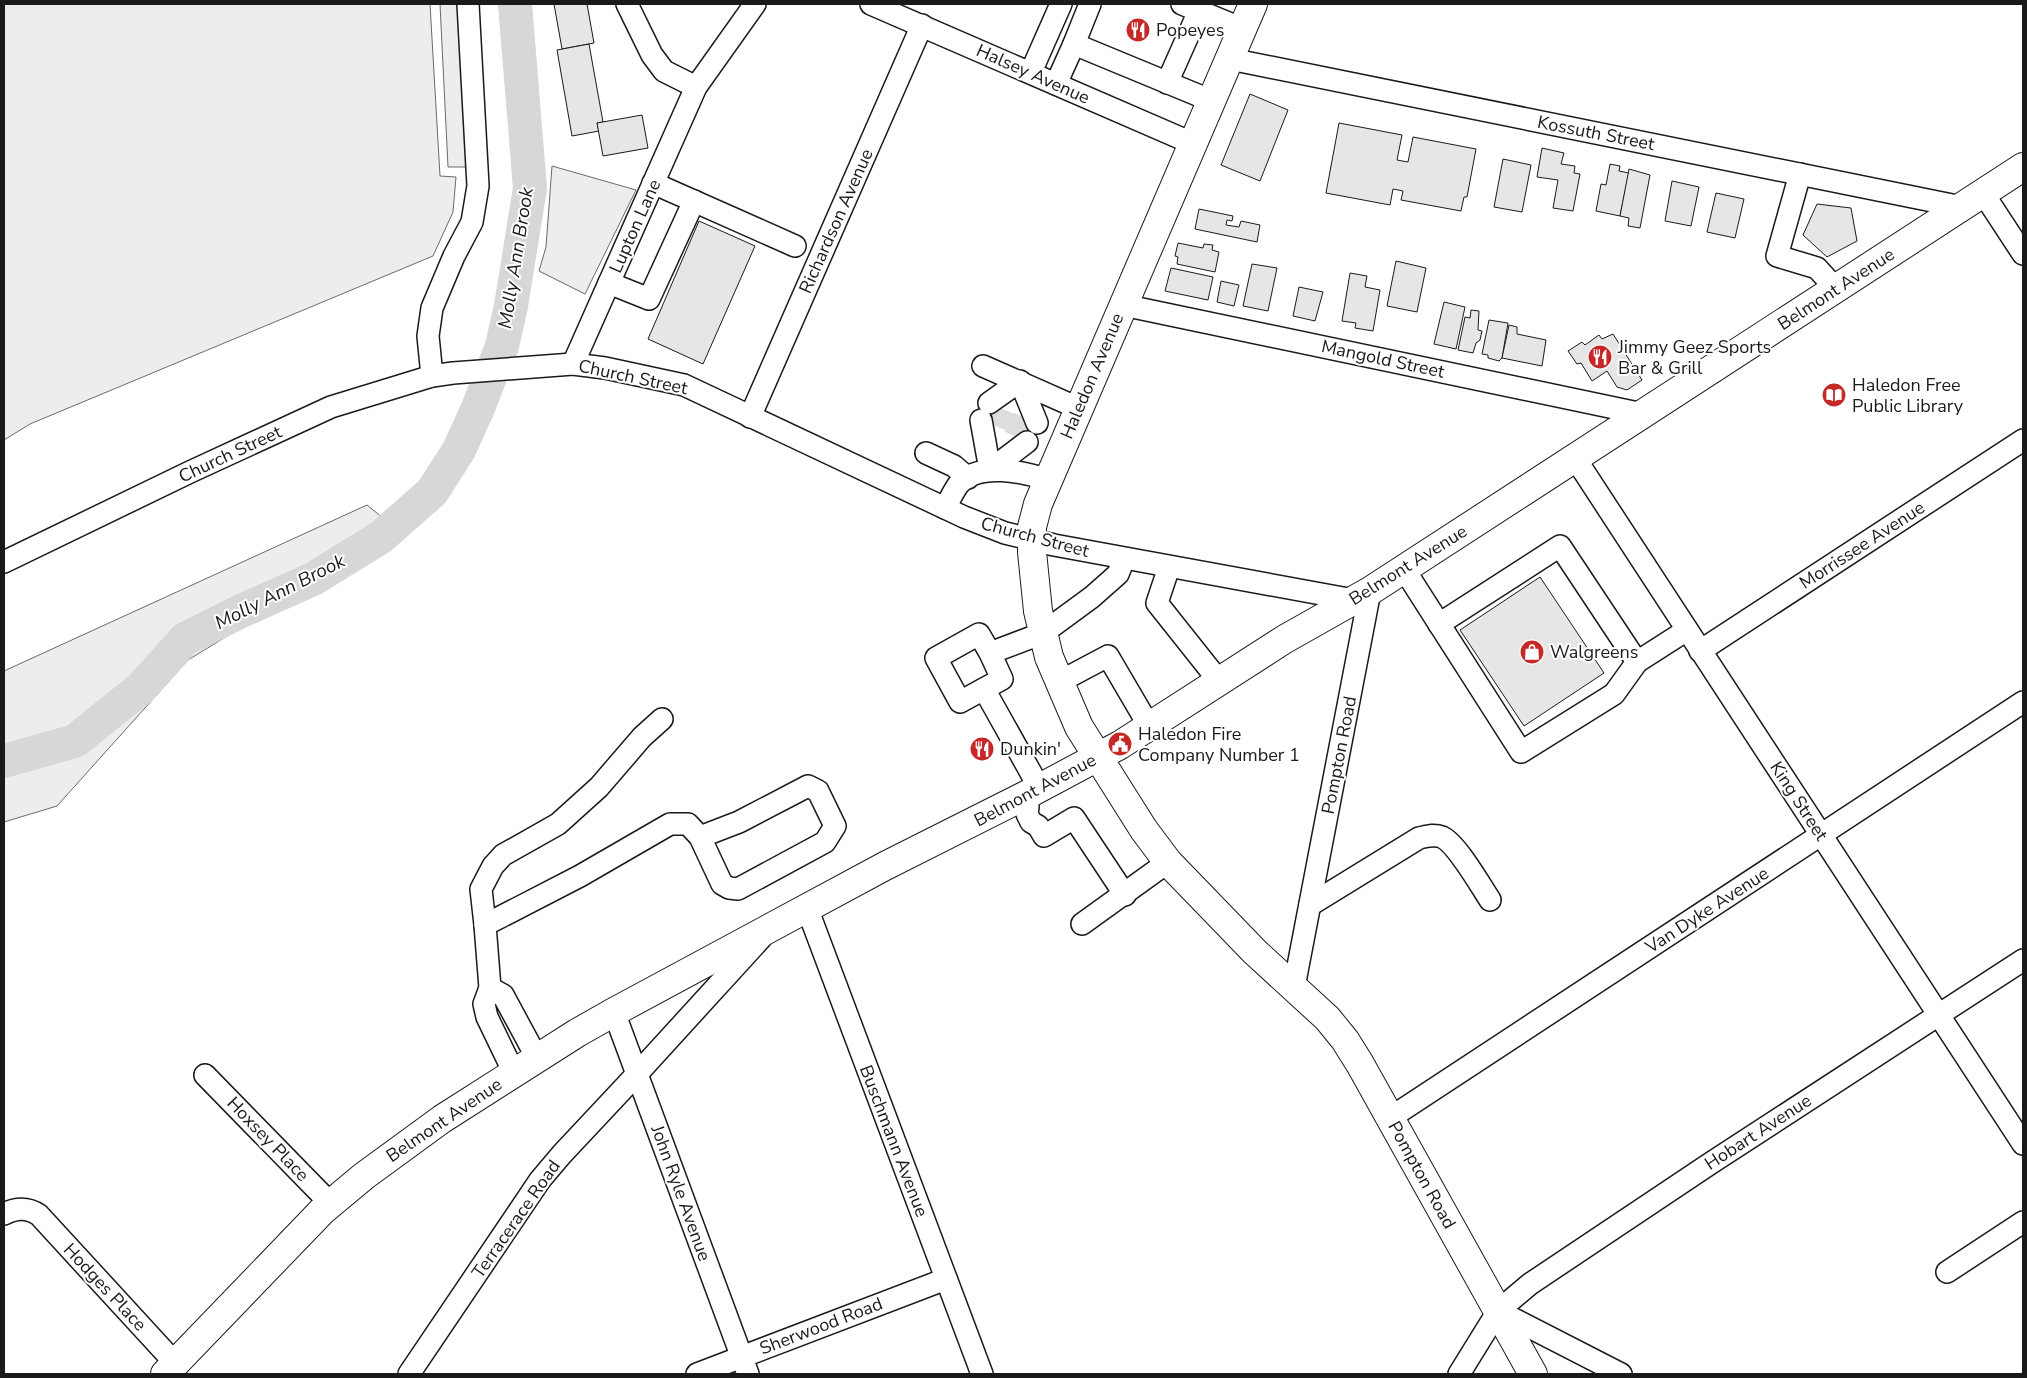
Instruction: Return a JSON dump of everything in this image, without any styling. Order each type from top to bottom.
[{"type":"main road","name":"Haledon Avenue","points":[[1168,862],[1144,830],[1097,757],[1079,726],[1059,682],[1038,611],[1034,580],[1032,527],[1038,504],[1078,408],[1194,144],[1253,4]]},
{"type":"main road","name":"Belmont Avenue","points":[[170,1369],[269,1264],[331,1204],[400,1148],[537,1058],[614,1012],[885,866],[1030,798],[1149,726],[1285,639],[1362,596],[2023,167]]},
{"type":"main road","name":"Pompton Road","points":[[1168,862],[1255,952],[1327,1018],[1345,1040],[1533,1374]]},
{"type":"street","points":[[443,375],[428,336],[432,308],[454,256],[472,222],[478,186],[468,4]]},
{"type":"street","points":[[627,4],[652,56],[664,71],[696,87]]},
{"type":"street","name":"Lupton Lane","points":[[573,364],[696,87],[755,4]]},
{"type":"street","name":"Halsey Avenue","points":[[871,4],[904,10],[922,25],[1194,144]]},
{"type":"street","points":[[1031,72],[1061,4]]},
{"type":"street","points":[[1056,84],[1090,4]]},
{"type":"street","points":[[1167,83],[1190,7],[1243,29]]},
{"type":"street","name":"Richardson Avenue","points":[[750,417],[922,25]]},
{"type":"street","points":[[1074,44],[1212,101]]},
{"type":"street","name":"Kossuth Street","points":[[1230,59],[1800,174],[1972,200]]},
{"type":"street","points":[[1800,174],[1777,256],[1817,268],[1836,289]]},
{"type":"street","points":[[653,183],[795,246]]},
{"type":"street","points":[[1972,200],[2023,254]]},
{"type":"street","points":[[610,283],[649,299],[694,201]]},
{"type":"street","name":"Mangold Street","points":[[1123,305],[1643,414]]},
{"type":"street","name":"Church Street","points":[[4,562],[331,407],[443,375],[573,364],[605,368],[684,385],[945,508],[1005,533],[1169,567],[1362,596]]},
{"type":"street","points":[[983,366],[1078,408]]},
{"type":"street","points":[[990,470],[1009,422],[1020,382]]},
{"type":"street","points":[[990,470],[1009,422],[1020,382]]},
{"type":"street","name":"Morrissee Avenue","points":[[1700,651],[2023,440]]},
{"type":"street","points":[[926,454],[954,466],[968,478]]},
{"type":"street","name":"King Street","points":[[1575,458],[2023,1144]]},
{"type":"street","points":[[945,508],[959,483],[990,470],[1028,473],[1048,480]]},
{"type":"street","points":[[1439,624],[1560,546],[1637,662]]},
{"type":"street","points":[[990,653],[1043,633],[1092,597],[1118,574],[1124,559]]},
{"type":"street","points":[[1169,567],[1156,603],[1219,681]]},
{"type":"street","points":[[1404,569],[1521,752],[1614,694],[1637,662],[1687,630]]},
{"type":"street","name":"Pompton Road","points":[[1294,987],[1362,596]]},
{"type":"street","points":[[979,634],[990,653],[1002,679],[960,702],[936,658],[979,634]]},
{"type":"street","points":[[1059,682],[1108,656],[1149,726]]},
{"type":"street","points":[[984,689],[1030,798],[1027,814],[1031,822],[1038,826],[1044,836],[1074,818],[1124,895]]},
{"type":"street","name":"Van Dyke Avenue","points":[[1390,1118],[2023,702]]},
{"type":"street","points":[[514,1073],[487,1017],[484,1004],[490,988],[481,889],[494,866],[503,855],[558,824],[600,787],[642,737],[662,719]]},
{"type":"street","points":[[485,926],[580,876],[670,824],[688,824],[700,837],[722,884],[729,888],[738,889],[825,842],[835,826],[818,791],[808,786],[738,822],[700,837]]},
{"type":"street","points":[[1308,912],[1419,838],[1432,834],[1444,838],[1454,846],[1490,900]]},
{"type":"street","points":[[1082,924],[1168,862]]},
{"type":"street","name":"Buschmann Avenue","points":[[806,908],[982,1374]]},
{"type":"street","name":"Belmont Avenue","points":[[637,1074],[770,927]]},
{"type":"street","name":"Hobart Avenue","points":[[1459,1374],[1498,1311],[1530,1284],[1702,1168],[2023,960]]},
{"type":"street","points":[[490,988],[503,994],[537,1058]]},
{"type":"street","name":"John Ryle Avenue","points":[[614,1012],[745,1365]]},
{"type":"street","name":"Terracerace Road","points":[[409,1374],[540,1180],[637,1074]]},
{"type":"street","name":"Hoxsey Place","points":[[205,1075],[331,1204]]},
{"type":"street","name":"Hodges Place","points":[[4,1214],[12,1210],[24,1208],[34,1211],[170,1369]]},
{"type":"street","points":[[1947,1272],[2023,1222]]},
{"type":"street","name":"Sherwood Road","points":[[697,1374],[745,1365],[946,1280]]},
{"type":"street","points":[[1498,1311],[1621,1374]]},
{"type":"shaded area","points":[[4,4],[430,4],[440,176],[456,177],[453,212],[433,256],[30,424],[4,440]]},
{"type":"shaded area","points":[[440,4],[459,4],[467,167],[448,167]]},
{"type":"shaded area","points":[[552,166],[636,190],[585,294],[539,271],[546,247]]},
{"type":"shaded area","points":[[367,505],[399,531],[188,660],[57,806],[4,822],[4,671]]},
{"type":"building","points":[[554,4],[587,4],[594,43],[562,49]]},
{"type":"building","points":[[589,44],[603,122],[597,123],[599,131],[572,136],[557,50]]},
{"type":"building","points":[[1250,94],[1288,110],[1260,181],[1221,165]]},
{"type":"building","points":[[642,115],[648,148],[603,156],[597,123]]},
{"type":"building","points":[[1339,123],[1402,135],[1397,160],[1408,162],[1413,137],[1476,149],[1467,197],[1464,197],[1461,211],[1401,200],[1403,191],[1393,189],[1390,205],[1326,193]]},
{"type":"building","points":[[1542,148],[1564,153],[1561,164],[1575,166],[1574,173],[1580,174],[1573,211],[1553,208],[1558,180],[1537,177]]},
{"type":"building","points":[[1503,159],[1531,165],[1522,212],[1494,207]]},
{"type":"building","points":[[1610,164],[1620,166],[1619,171],[1629,173],[1620,216],[1596,211],[1601,184],[1606,185]]},
{"type":"building","points":[[1629,169],[1650,175],[1640,228],[1628,226],[1629,218],[1620,216]]},
{"type":"building","points":[[1672,181],[1699,187],[1691,226],[1665,221]]},
{"type":"building","points":[[1716,193],[1744,199],[1735,238],[1707,232]]},
{"type":"building","points":[[1817,204],[1851,208],[1857,241],[1827,257],[1803,235]]},
{"type":"building","points":[[1199,209],[1233,216],[1232,221],[1227,220],[1226,225],[1239,227],[1241,221],[1260,225],[1257,242],[1195,229]]},
{"type":"building","points":[[699,221],[755,246],[703,364],[648,339]]},
{"type":"building","points":[[1178,243],[1203,248],[1204,244],[1213,245],[1212,250],[1219,252],[1215,272],[1177,264],[1178,257],[1175,256]]},
{"type":"building","points":[[1396,261],[1426,268],[1417,312],[1387,306]]},
{"type":"building","points":[[1252,264],[1277,268],[1268,311],[1243,306]]},
{"type":"building","points":[[1171,268],[1213,277],[1208,300],[1165,291]]},
{"type":"building","points":[[1350,273],[1367,276],[1365,287],[1380,290],[1373,331],[1355,328],[1356,323],[1342,321]]},
{"type":"building","points":[[1221,281],[1239,285],[1234,306],[1217,302]]},
{"type":"building","points":[[1299,287],[1323,292],[1315,321],[1293,316]]},
{"type":"building","points":[[1444,302],[1465,307],[1456,349],[1434,344]]},
{"type":"building","points":[[1471,310],[1479,311],[1478,330],[1482,331],[1480,340],[1476,343],[1473,353],[1458,350],[1465,317],[1470,318]]},
{"type":"building","points":[[1489,320],[1508,323],[1502,358],[1499,361],[1482,354]]},
{"type":"building","points":[[1509,325],[1517,327],[1517,334],[1546,340],[1542,366],[1502,358]]},
{"type":"building","name":"Jimmy Geez Sports Bar & Grill","points":[[1613,334],[1642,380],[1627,390],[1617,387],[1607,371],[1592,381],[1581,363],[1577,364],[1568,351],[1582,342],[1585,345],[1599,335],[1602,339]]},
{"type":"building","name":"Walgreens","points":[[1540,577],[1604,673],[1524,726],[1460,630]]},
{"type":"waterway","name":"Molly Ann Brook","points":[[4,761],[75,741],[141,688],[185,639],[239,612],[313,579],[381,537],[432,492],[459,450],[478,408],[502,346],[511,306],[530,188],[515,4]]},
{"type":"tunnel","points":[[998,427],[1005,410]]},
{"type":"tunnel","points":[[1014,436],[1023,417]]},
{"type":"place","name":"Popeyes","points":[[1138,30]]},
{"type":"place","name":"Jimmy Geez Sports Bar & Grill","points":[[1600,357]]},
{"type":"place","name":"Haledon Free Public Library","points":[[1834,395]]},
{"type":"place","name":"Walgreens","points":[[1532,652]]},
{"type":"place","name":"Haledon Fire Company Number 1","points":[[1120,744]]},
{"type":"place","name":"Dunkin'","points":[[982,749]]}]
